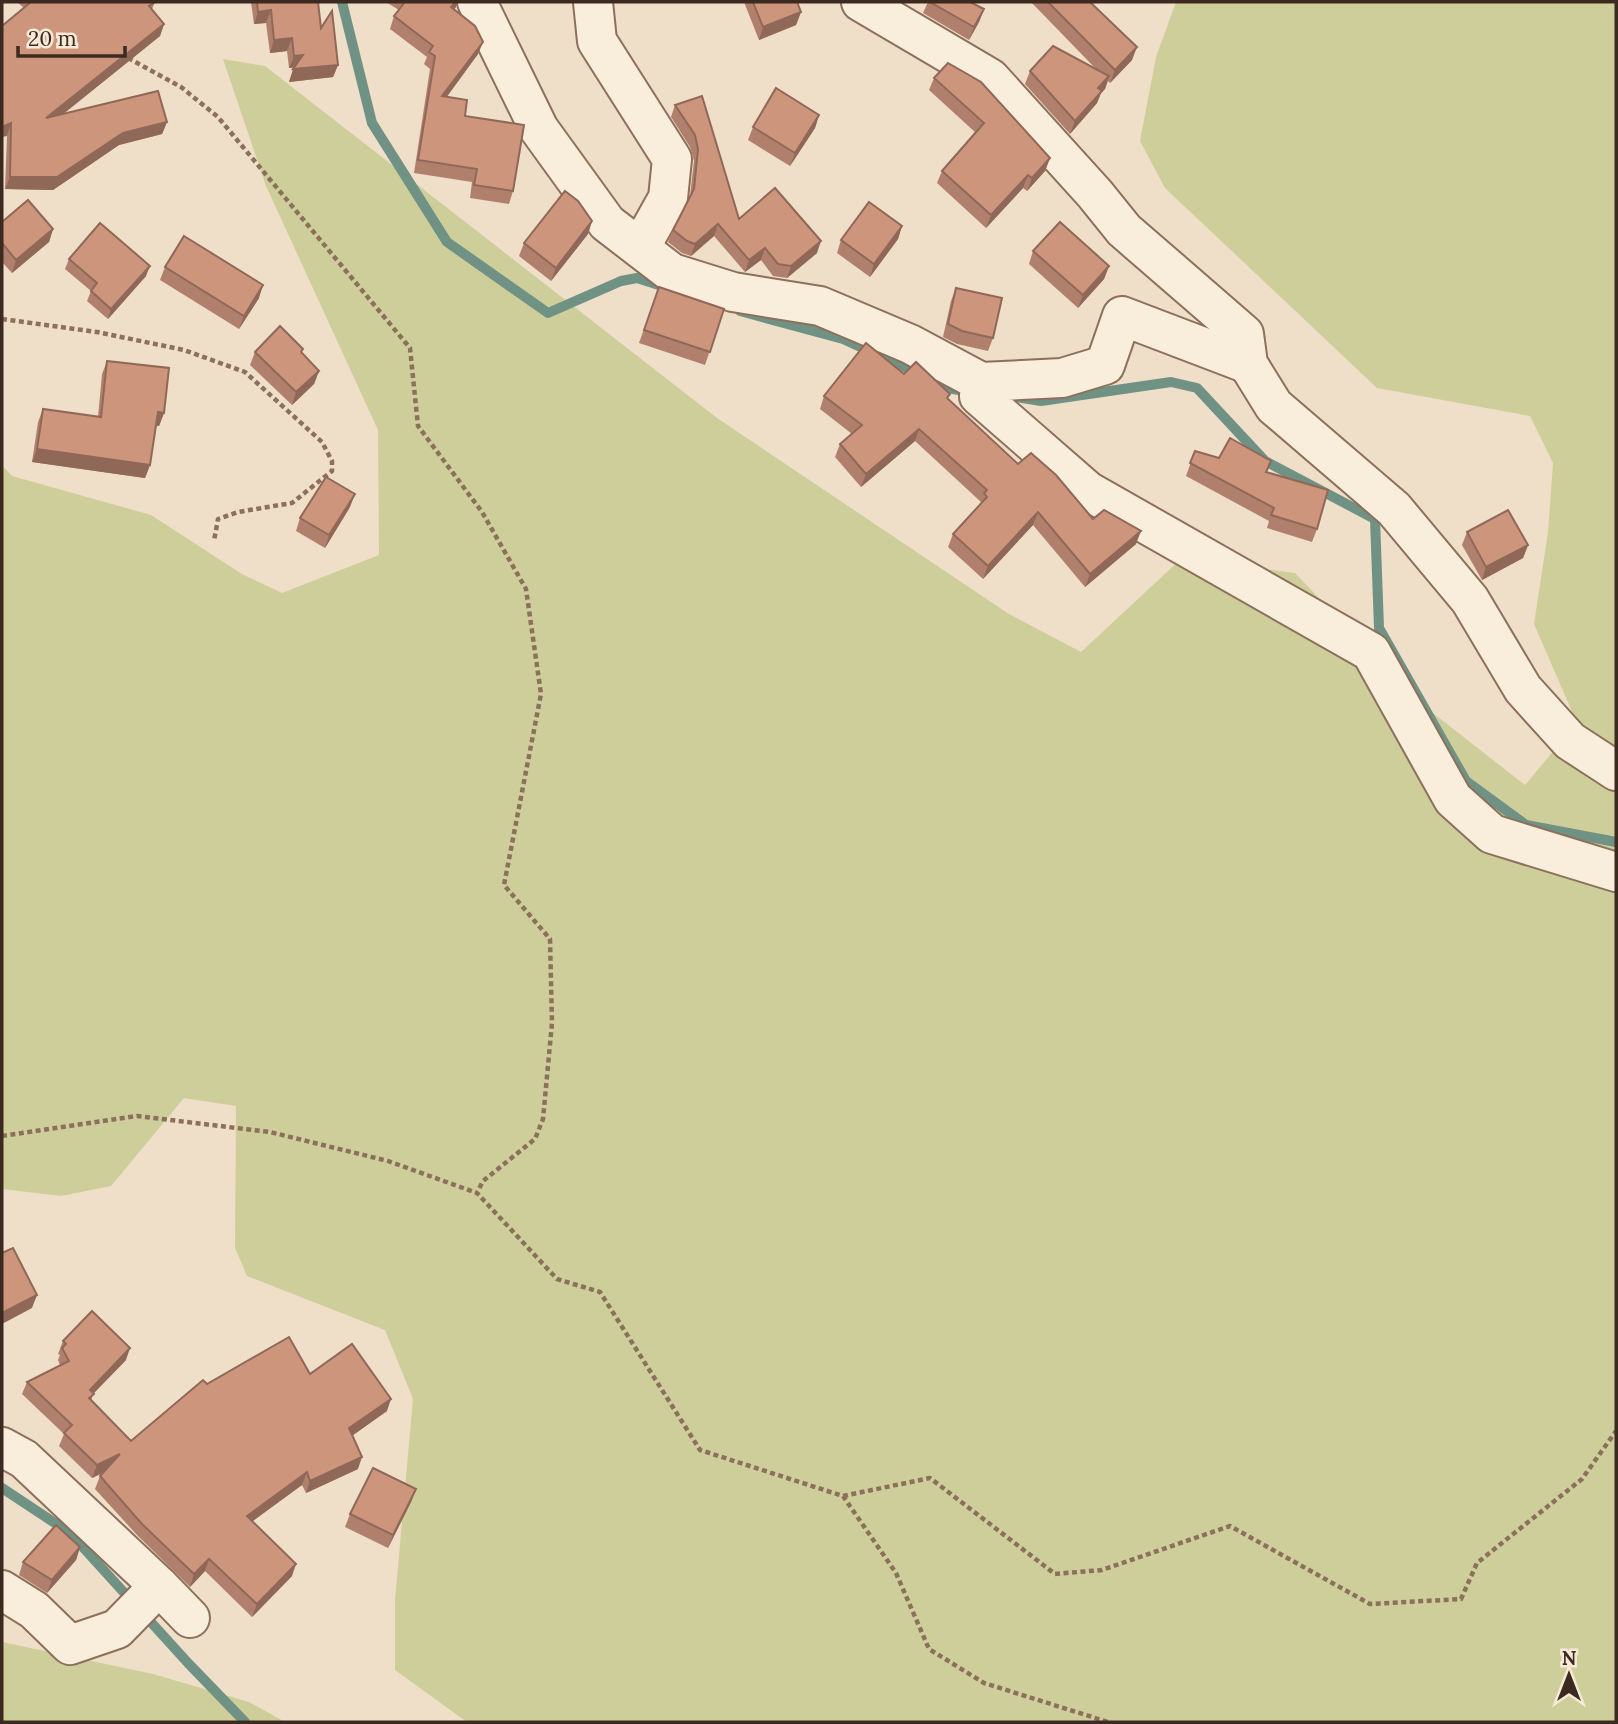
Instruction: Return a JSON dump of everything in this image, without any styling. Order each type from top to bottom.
[{"type":"street","points":[[477,2],[539,129],[607,223],[672,273],[721,289],[820,306],[909,344],[981,382],[1062,378],[1105,365],[1122,316],[1248,363]]},
{"type":"street","points":[[593,2],[597,41],[672,159],[668,198],[640,248]]},
{"type":"street","points":[[861,2],[990,78],[1124,230],[1244,334],[1248,363],[1274,406],[1394,509],[1470,600],[1524,689],[1570,741],[1616,771]]},
{"type":"street","points":[[981,382],[979,396],[1088,491],[1371,652],[1453,799],[1492,834],[1616,872]]},
{"type":"street","points":[[2,1447],[24,1459],[190,1618]]},
{"type":"street","points":[[2,1590],[34,1610],[70,1645],[117,1629],[159,1586]]},
{"type":"path","points":[[126,57],[181,88],[218,117],[410,348],[418,426],[482,512],[526,589],[541,694],[504,885],[550,939],[552,1023],[543,1119],[535,1139],[482,1181],[477,1193]]},
{"type":"path","points":[[2,319],[97,331],[184,350],[245,372],[322,442],[332,461],[331,471],[292,503],[237,512],[218,519],[214,541]]},
{"type":"path","points":[[2,1136],[137,1116],[150,1117],[270,1132],[388,1161],[477,1193],[557,1279],[600,1292],[700,1450],[843,1496],[930,1478],[1055,1574],[1102,1570],[1230,1526],[1370,1604],[1461,1599],[1477,1563],[1581,1479],[1616,1431]]},
{"type":"path","points":[[843,1496],[896,1573],[929,1649],[984,1683],[1108,1722]]},
{"type":"green space","points":[[1176,2],[1616,2],[1616,1722],[467,1722],[395,1670],[395,1600],[413,1399],[385,1330],[247,1276],[235,1248],[236,1106],[184,1098],[111,1186],[61,1196],[2,1189],[2,465],[12,476],[151,515],[242,574],[282,593],[379,555],[378,430],[266,186],[223,59],[265,66],[717,418],[1009,614],[1081,652],[1182,558],[1295,573],[1415,699],[1525,785],[1577,723],[1534,624],[1548,532],[1553,463],[1530,416],[1377,388],[1165,188],[1140,141],[1156,57]]},
{"type":"green space","points":[[2,1642],[153,1674],[249,1702],[285,1722],[2,1722]]},
{"type":"building","points":[[31,2],[155,2],[149,6],[164,24],[46,118],[158,91],[167,122],[123,133],[57,177],[10,177],[11,123],[2,127],[2,26]]},
{"type":"building","points":[[257,2],[318,2],[321,28],[332,11],[338,65],[293,69],[303,55],[294,56],[292,38],[274,40],[271,10],[258,12]]},
{"type":"building","points":[[405,2],[455,2],[451,7],[475,26],[483,42],[442,96],[467,100],[465,116],[524,125],[513,191],[474,185],[477,169],[418,160],[435,56],[429,52],[433,46],[394,16]]},
{"type":"building","points":[[753,2],[797,2],[801,12],[763,27]]},
{"type":"building","points":[[930,2],[970,2],[984,9],[974,27]]},
{"type":"building","points":[[1048,2],[1090,2],[1137,47],[1115,70]]},
{"type":"building","points":[[1053,46],[1109,76],[1098,88],[1102,91],[1075,121],[1030,71]]},
{"type":"building","points":[[948,63],[981,82],[1050,158],[1032,178],[1028,175],[991,215],[942,171],[984,123],[934,78]]},
{"type":"building","points":[[776,88],[819,115],[795,153],[753,127]]},
{"type":"building","points":[[702,96],[739,219],[775,188],[821,241],[791,266],[778,264],[765,248],[749,260],[718,224],[695,244],[673,230],[694,189],[698,149],[695,135],[675,105]]},
{"type":"building","points":[[565,191],[578,201],[592,221],[556,268],[524,243]]},
{"type":"building","points":[[28,200],[53,229],[16,260],[2,243],[2,222]]},
{"type":"building","points":[[869,202],[902,226],[874,264],[841,240]]},
{"type":"building","points":[[1060,222],[1109,266],[1083,295],[1033,251]]},
{"type":"building","points":[[100,223],[150,266],[111,309],[91,291],[97,283],[69,259]]},
{"type":"building","points":[[184,236],[263,285],[244,316],[165,267]]},
{"type":"building","points":[[659,287],[724,309],[710,352],[644,330]]},
{"type":"building","points":[[956,288],[1002,298],[993,338],[962,331],[948,324]]},
{"type":"building","points":[[280,326],[303,349],[301,352],[319,371],[296,392],[255,352]]},
{"type":"building","points":[[866,343],[904,374],[916,362],[950,394],[947,398],[1018,464],[1031,453],[1056,475],[1093,519],[1104,510],[1141,531],[1090,574],[1038,512],[988,566],[953,534],[987,497],[984,493],[987,490],[919,429],[866,474],[840,444],[862,425],[824,396]]},
{"type":"building","points":[[107,361],[169,368],[164,413],[158,412],[150,465],[37,449],[43,409],[101,417]]},
{"type":"building","points":[[1230,438],[1271,461],[1266,472],[1328,490],[1317,529],[1271,515],[1274,508],[1190,463],[1195,451],[1219,458]]},
{"type":"building","points":[[326,477],[355,494],[329,535],[300,518]]},
{"type":"building","points":[[1508,510],[1528,545],[1486,567],[1467,532]]},
{"type":"building","points":[[13,1248],[37,1295],[2,1313],[2,1253]]},
{"type":"building","points":[[92,1311],[130,1348],[90,1390],[94,1394],[89,1398],[131,1441],[203,1380],[207,1384],[289,1337],[310,1374],[352,1344],[391,1399],[349,1428],[362,1457],[310,1481],[307,1472],[247,1516],[296,1564],[257,1604],[209,1559],[194,1574],[141,1523],[100,1476],[120,1454],[97,1465],[64,1433],[72,1425],[27,1382],[69,1361],[62,1348],[66,1344],[63,1341]]},
{"type":"building","points":[[373,1468],[416,1489],[393,1535],[350,1514]]},
{"type":"building","points":[[56,1525],[80,1547],[52,1580],[23,1562]]},
{"type":"waterway","points":[[342,2],[372,123],[447,242],[548,313],[621,281],[637,278],[665,287]]},
{"type":"waterway","points":[[740,311],[843,339],[953,389],[965,391]]},
{"type":"waterway","points":[[1016,397],[1041,401],[1171,382],[1197,388],[1265,461],[1375,519],[1379,628],[1466,781],[1526,825],[1616,842]]},
{"type":"waterway","points":[[2,1488],[70,1533],[245,1722]]}]
